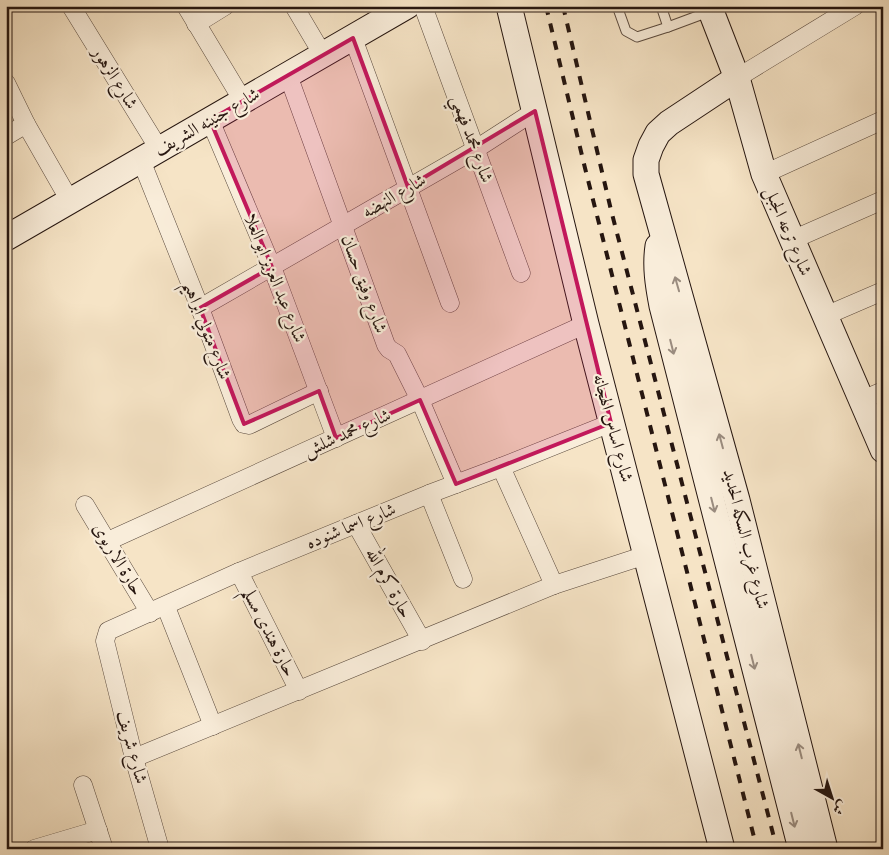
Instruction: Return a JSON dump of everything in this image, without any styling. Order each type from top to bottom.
[{"type":"street","name":"شارع الزهور","points":[[71,6],[150,155]]},
{"type":"street","points":[[186,6],[243,101]]},
{"type":"street","points":[[196,24],[225,6]]},
{"type":"street","points":[[294,6],[323,55]]},
{"type":"street","name":"شارع اساس الهجانه","points":[[509,6],[611,423],[722,849]]},
{"type":"street","points":[[737,78],[855,6]]},
{"type":"street","name":"شارع جنينه الشريف","points":[[6,238],[323,55],[410,7]]},
{"type":"street","name":"شارع محمد فهمي","points":[[410,7],[476,149],[521,273]]},
{"type":"street","name":"شارع ترعه الجبل","points":[[710,9],[737,78],[764,174],[824,316],[872,395],[883,450]]},
{"type":"street","points":[[353,38],[450,303]]},
{"type":"street","name":"شارع وفيق حسان","points":[[288,76],[386,344],[389,349],[397,354],[420,400],[456,484]]},
{"type":"street","name":"شارع غرب السكه الحديد","points":[[737,78],[669,123],[658,134],[646,160],[646,174],[737,500],[825,849]]},
{"type":"street","points":[[6,83],[26,124],[70,201]]},
{"type":"street","name":"شارع النهضه","points":[[200,308],[476,149],[535,111]]},
{"type":"street","name":"شارع عبد العزيز ابو العلا","points":[[210,120],[272,267],[336,438]]},
{"type":"street","points":[[764,174],[883,120]]},
{"type":"street","points":[[6,136],[26,124]]},
{"type":"street","name":"شارع متولي ابراهيم","points":[[150,155],[200,308],[244,424],[254,423],[319,391]]},
{"type":"street","points":[[792,240],[883,200]]},
{"type":"street","name":"شارع غرب السكه الحديد","points":[[661,231],[657,256],[657,272],[662,306],[801,849]]},
{"type":"street","points":[[824,316],[883,291]]},
{"type":"street","name":"شارع محمد شلش","points":[[108,541],[586,324]]},
{"type":"street","name":"شارع اسما شنوده","points":[[106,645],[105,638],[111,629],[158,610],[239,572],[429,494],[611,423]]},
{"type":"street","points":[[501,467],[554,585]]},
{"type":"street","points":[[429,494],[463,579]]},
{"type":"street","name":"حارة الاريوى","points":[[85,505],[108,541],[158,610],[212,726]]},
{"type":"street","name":"حارة كرم الله","points":[[356,524],[422,641]]},
{"type":"street","points":[[134,758],[422,641],[554,585],[646,555]]},
{"type":"street","name":"حارة هندى مسلم","points":[[239,572],[299,691]]},
{"type":"street","name":"شارع شريف","points":[[106,645],[134,758],[160,849]]},
{"type":"street","points":[[84,785],[104,849]]},
{"type":"street","points":[[34,849],[98,830]]},
{"type":"lane","points":[[618,6],[624,27],[633,36],[641,37],[710,9]]},
{"type":"lane","points":[[661,6],[668,27]]},
{"type":"highlighted area","points":[[353,38],[408,187],[535,111],[611,423],[456,484],[420,400],[336,438],[319,391],[244,424],[200,308],[272,267],[210,120]]},
{"type":"railway","points":[[546,6],[585,168],[757,849]]},
{"type":"railway","points":[[563,6],[611,210],[777,849]]}]
